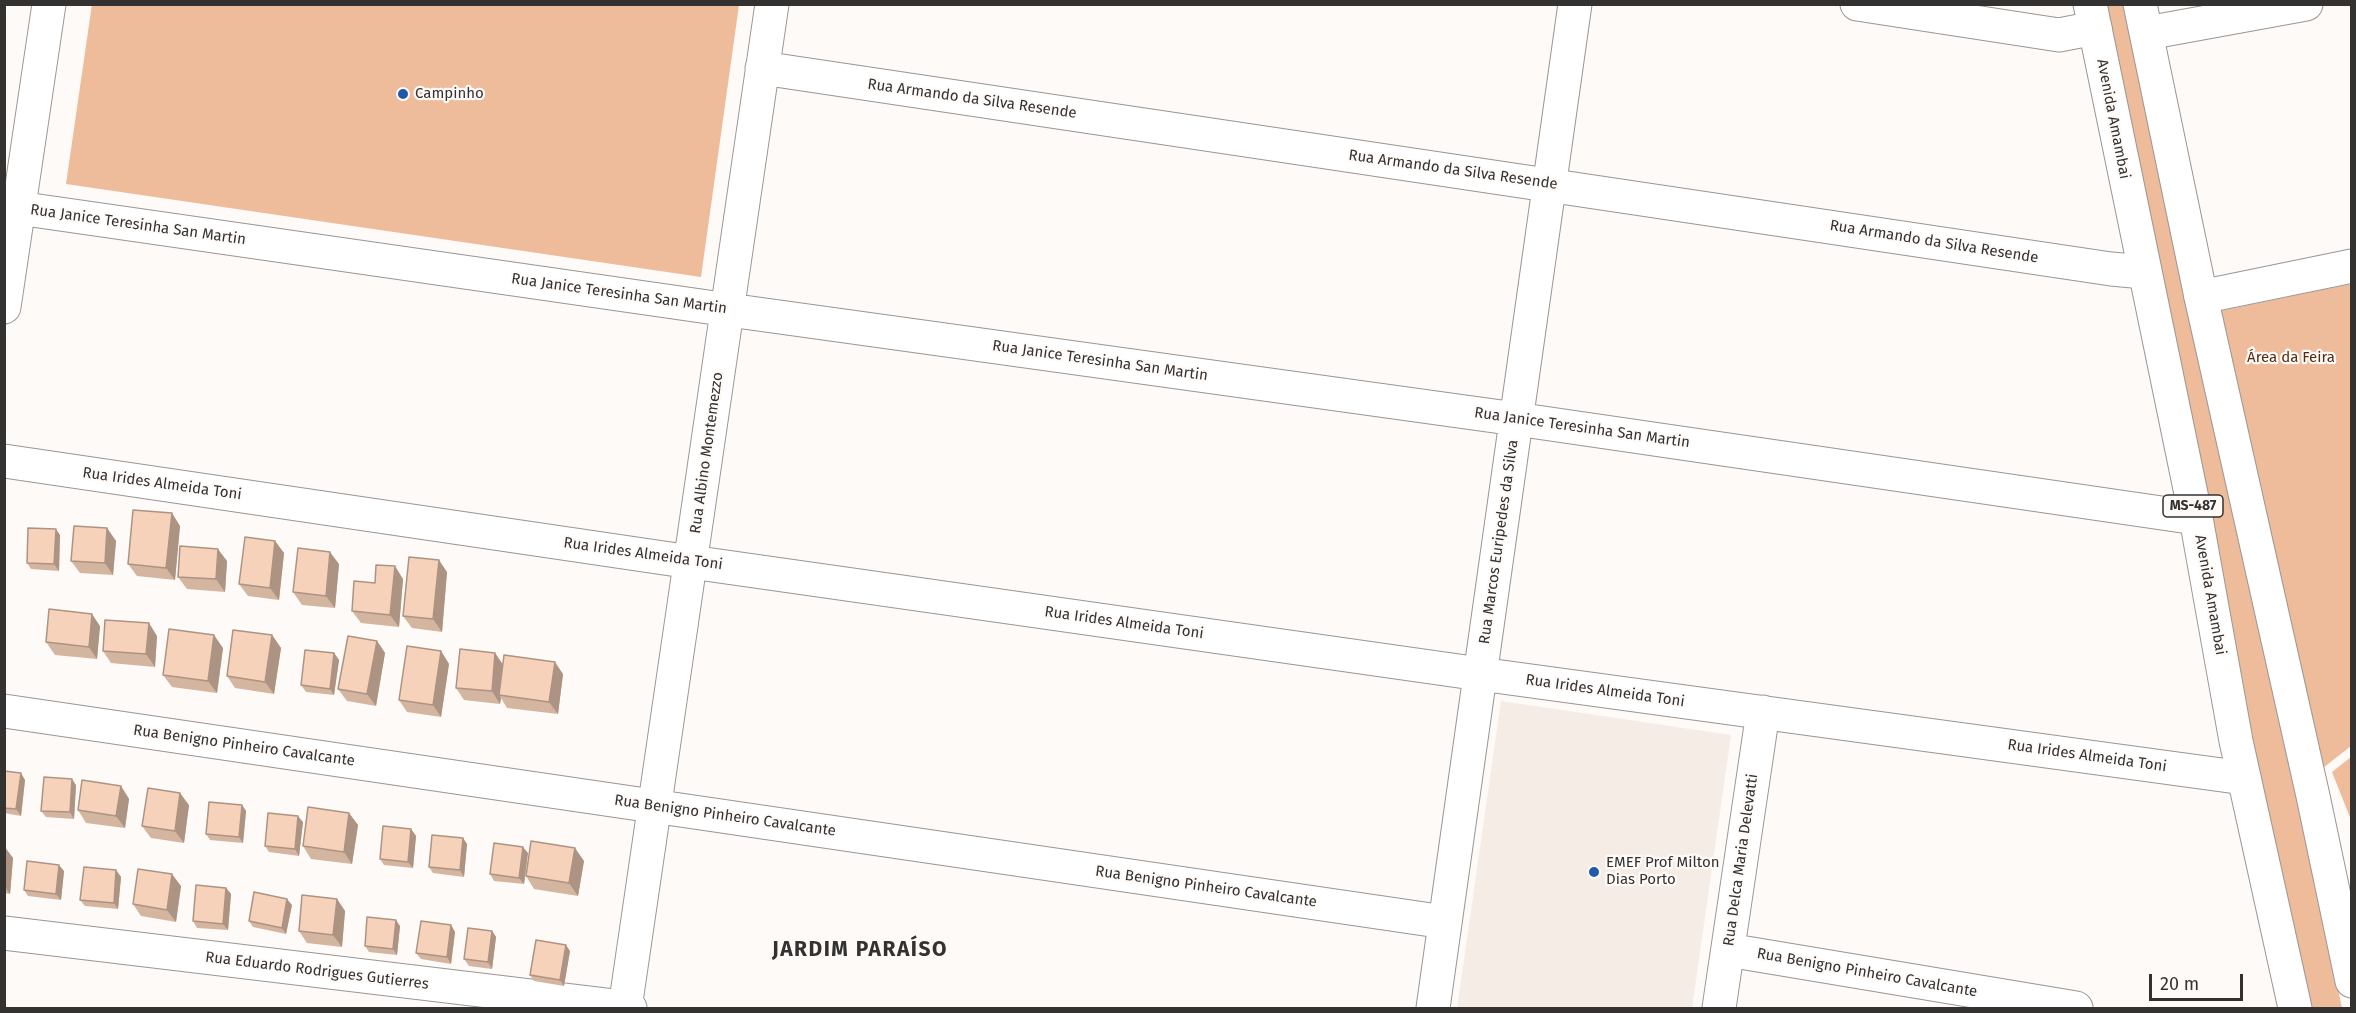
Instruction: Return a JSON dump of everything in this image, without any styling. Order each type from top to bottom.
[{"type":"street","points":[[4,307],[12,207],[49,4]]},
{"type":"street","name":"Rua Albino Montemezzo","points":[[627,1008],[772,4]]},
{"type":"street","name":"Rua Marcos Euripedes da Silva","points":[[1433,1008],[1575,4]]},
{"type":"street","points":[[1857,4],[2059,35],[2092,16]]},
{"type":"street","points":[[2306,4],[2144,19],[2201,297],[2352,981]]},
{"type":"street","name":"Avenida Amambai","points":[[2092,16],[2196,518],[2244,778],[2295,1008]]},
{"type":"street","name":"Rua Armando da Silva Resende","points":[[762,68],[2144,272]]},
{"type":"street","name":"Rua Janice Teresinha San Martin","points":[[12,207],[727,310],[1516,419],[2196,518]]},
{"type":"street","points":[[2201,297],[2352,266]]},
{"type":"street","name":"Rua Irides Almeida Toni","points":[[4,460],[691,562],[1480,674],[2244,778]]},
{"type":"street","name":"Rua Benigno Pinheiro Cavalcante","points":[[4,711],[1445,922]]},
{"type":"street","name":"Rua Delca Maria Delevatti","points":[[1719,1008],[1763,712]]},
{"type":"street","name":"Rua Eduardo Rodrigues Gutierres","points":[[4,933],[627,1008]]},
{"type":"street","name":"Rua Benigno Pinheiro Cavalcante","points":[[1728,950],[2076,1008]]},
{"type":"shaded area","name":"EMEF Prof Milton Dias Porto","points":[[1501,701],[1731,735],[1692,1008],[1457,1008]]},
{"type":"green space","name":"Campinho","points":[[92,4],[739,5],[701,277],[66,184]]},
{"type":"green space","points":[[2100,5],[2127,5],[2342,1008],[2309,1008]]},
{"type":"green space","name":"Área da Feira","points":[[2351,284],[2351,746],[2323,768],[2220,311]]},
{"type":"green space","points":[[2351,757],[2351,820],[2332,772]]},
{"type":"building","points":[[133,510],[172,513],[166,568],[128,564]]},
{"type":"building","points":[[74,526],[107,528],[105,563],[71,561]]},
{"type":"building","points":[[28,528],[56,529],[54,564],[27,563]]},
{"type":"building","points":[[245,537],[275,541],[270,588],[239,584]]},
{"type":"building","points":[[180,546],[218,549],[216,579],[178,577]]},
{"type":"building","points":[[298,548],[330,552],[326,596],[293,592]]},
{"type":"building","points":[[409,557],[439,560],[433,619],[403,616]]},
{"type":"building","points":[[376,565],[395,566],[390,615],[352,611],[354,581],[375,583]]},
{"type":"building","points":[[49,609],[92,614],[89,647],[46,642]]},
{"type":"building","points":[[105,620],[149,623],[146,654],[103,651]]},
{"type":"building","points":[[169,629],[214,635],[208,681],[163,675]]},
{"type":"building","points":[[233,630],[272,635],[265,682],[227,676]]},
{"type":"building","points":[[348,636],[377,641],[367,694],[338,689]]},
{"type":"building","points":[[407,646],[441,651],[433,705],[399,700]]},
{"type":"building","points":[[460,649],[495,653],[492,691],[456,688]]},
{"type":"building","points":[[305,650],[334,653],[330,689],[301,685]]},
{"type":"building","points":[[504,655],[555,662],[549,702],[499,695]]},
{"type":"building","points":[[4,771],[21,773],[16,809],[4,808]]},
{"type":"building","points":[[44,777],[72,779],[70,812],[41,811]]},
{"type":"building","points":[[82,780],[121,786],[116,816],[78,810]]},
{"type":"building","points":[[148,788],[180,793],[175,831],[142,826]]},
{"type":"building","points":[[209,802],[242,805],[239,837],[206,834]]},
{"type":"building","points":[[308,807],[349,813],[344,852],[303,846]]},
{"type":"building","points":[[268,813],[298,816],[295,849],[265,846]]},
{"type":"building","points":[[383,826],[411,829],[408,862],[380,859]]},
{"type":"building","points":[[432,835],[463,838],[460,870],[429,867]]},
{"type":"building","points":[[531,841],[575,848],[569,883],[526,876]]},
{"type":"building","points":[[494,843],[523,847],[519,878],[490,874]]},
{"type":"building","points":[[27,861],[59,865],[56,894],[24,890]]},
{"type":"building","points":[[84,867],[116,870],[114,903],[80,900]]},
{"type":"building","points":[[138,869],[172,874],[167,910],[133,904]]},
{"type":"building","points":[[196,885],[226,888],[223,924],[193,921]]},
{"type":"building","points":[[254,892],[287,899],[282,928],[249,921]]},
{"type":"building","points":[[302,895],[337,899],[333,935],[299,931]]},
{"type":"building","points":[[367,917],[396,920],[393,949],[365,946]]},
{"type":"building","points":[[421,921],[451,925],[447,957],[416,953]]},
{"type":"building","points":[[468,928],[492,931],[488,962],[464,959]]},
{"type":"building","points":[[536,940],[566,945],[560,980],[530,975]]},
{"type":"place","name":"Campinho","points":[[403,94]]},
{"type":"place","name":"EMEF Prof Milton Dias Porto","points":[[1594,872]]},
{"type":"district","name":"JARDIM PARAÍSO","points":[[860,950]]}]
